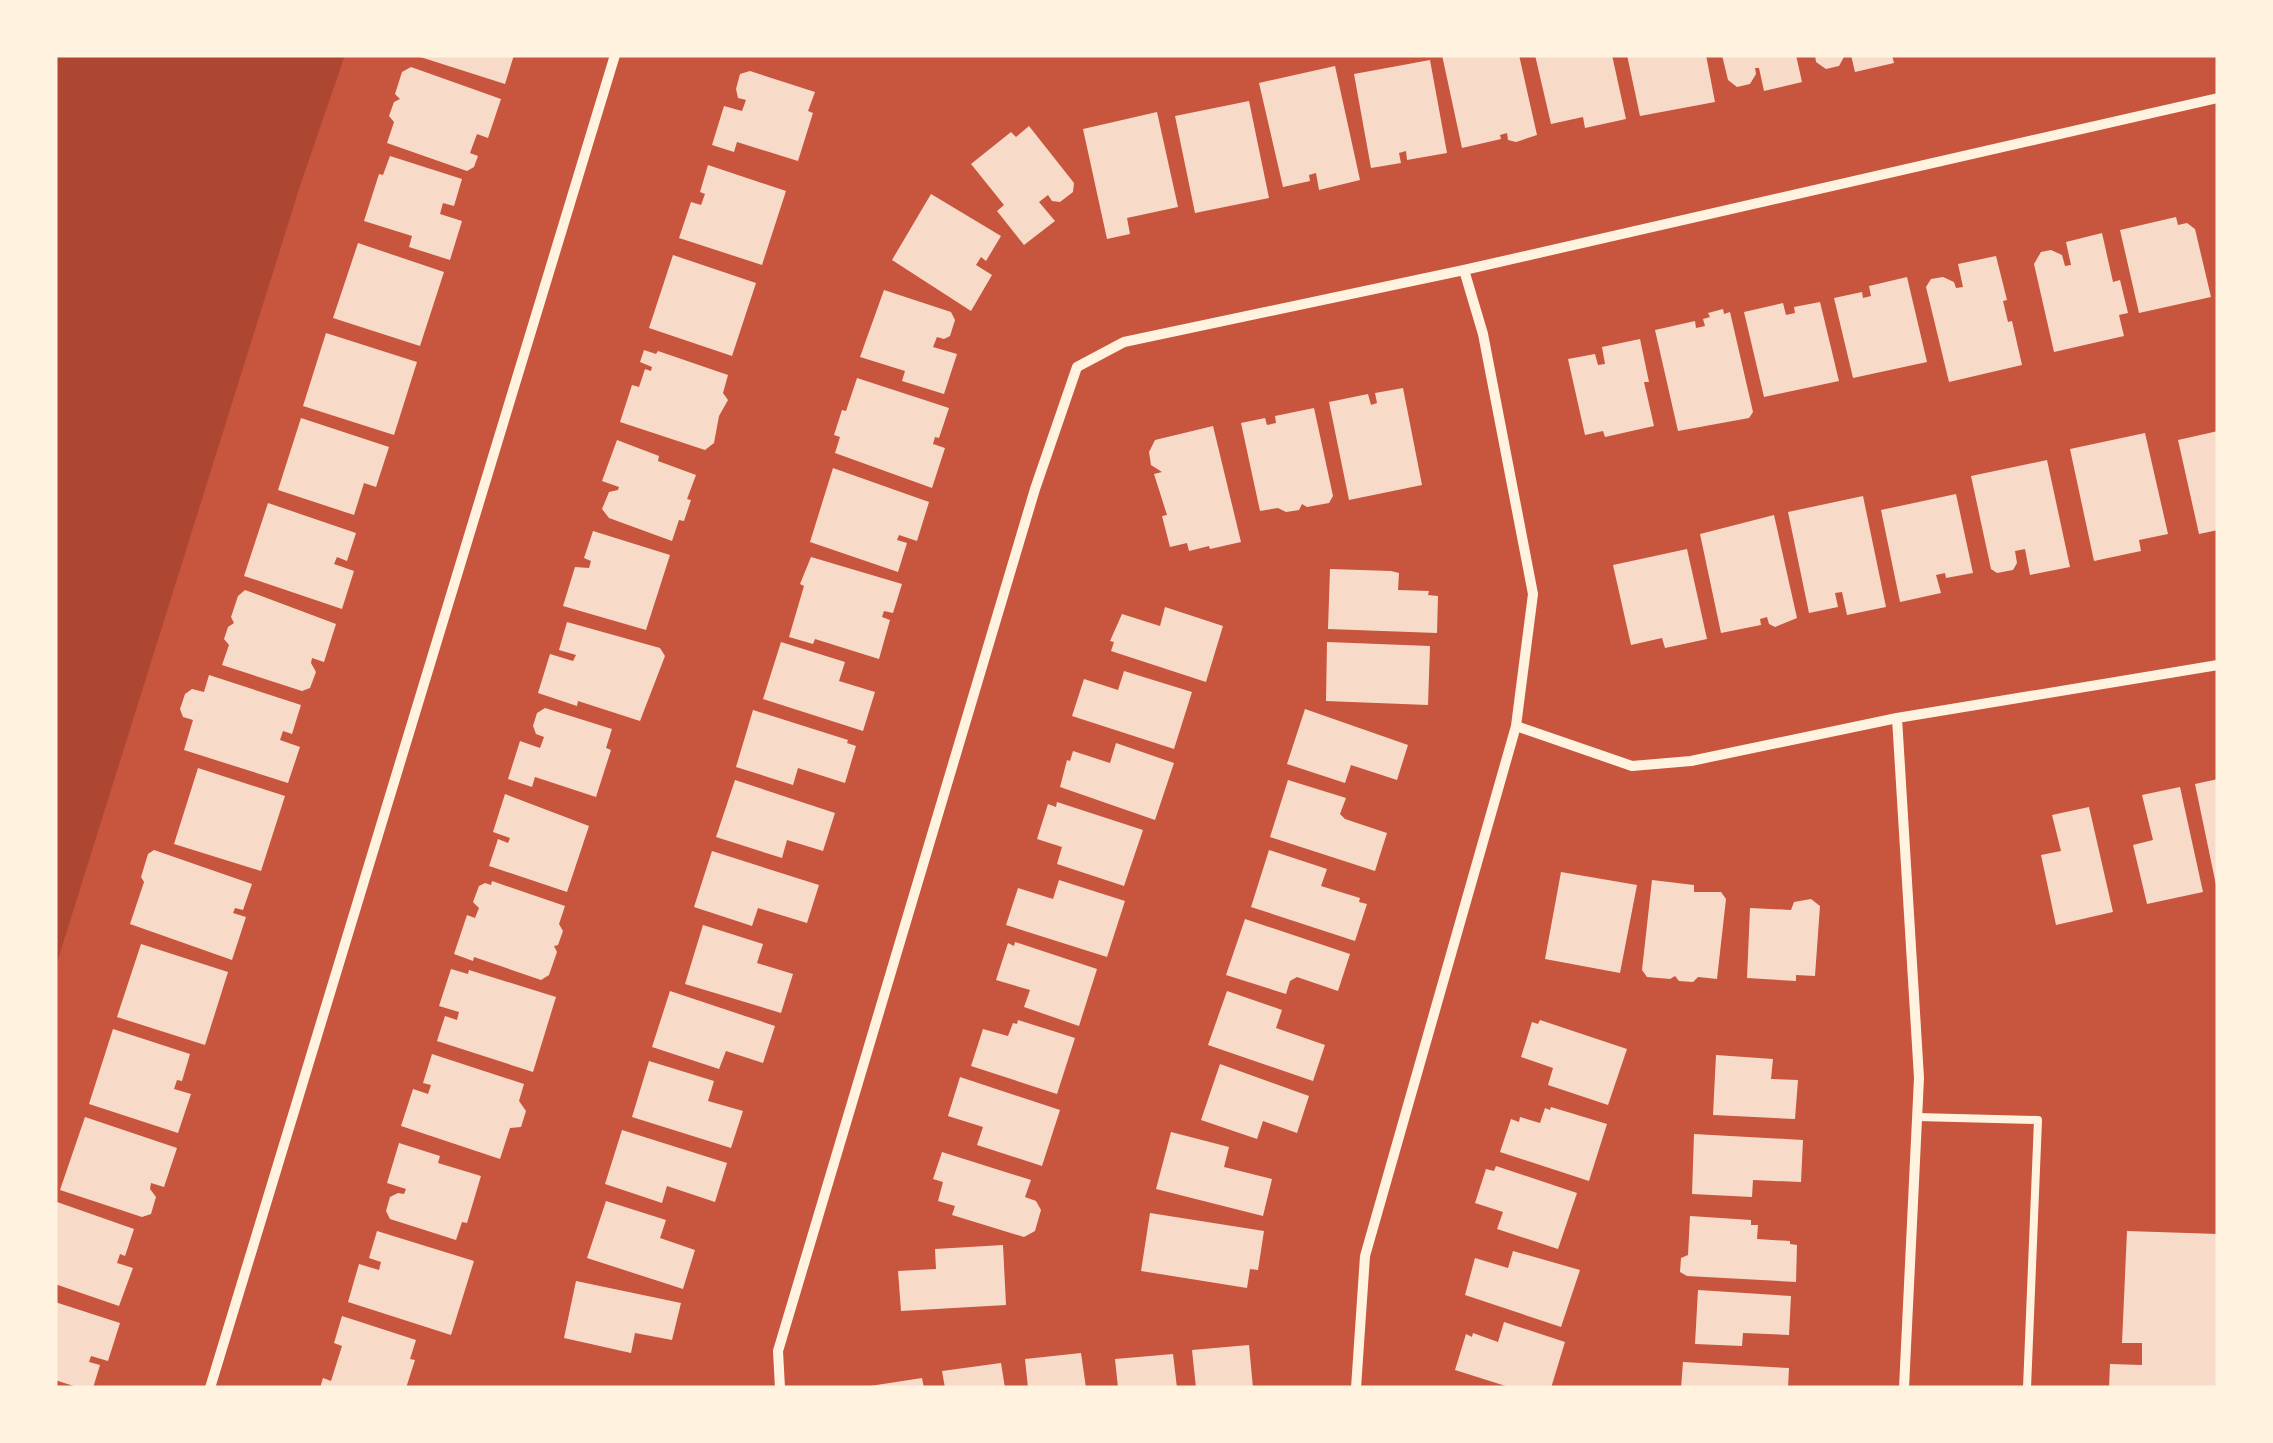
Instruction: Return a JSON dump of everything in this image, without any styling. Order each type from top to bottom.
[{"type":"street","points":[[210,1388],[615,55]]},
{"type":"street","points":[[780,1388],[778,1351],[1035,489],[1077,367],[1124,342],[1464,270],[2218,98]]},
{"type":"street","points":[[1356,1388],[1365,1256],[1516,726],[1534,594],[1483,334],[1464,270]]},
{"type":"street","points":[[1516,726],[1632,766],[1691,761],[1897,718],[2218,665]]},
{"type":"street","points":[[1897,718],[1919,1078],[1904,1388]]},
{"type":"lane","points":[[1917,1117],[2038,1120],[2028,1388]]},
{"type":"shaded area","points":[[55,55],[345,55],[300,186],[55,969]]},
{"type":"building","points":[[414,55],[514,55],[505,84]]},
{"type":"building","points":[[1442,55],[1519,55],[1537,135],[1516,142],[1508,140],[1507,133],[1500,135],[1501,139],[1462,148]]},
{"type":"building","points":[[1535,55],[1612,55],[1626,119],[1585,128],[1583,117],[1551,124]]},
{"type":"building","points":[[1627,55],[1706,55],[1715,102],[1640,116]]},
{"type":"building","points":[[1722,55],[1796,55],[1802,82],[1764,91],[1759,68],[1755,68],[1750,84],[1737,87],[1728,80]]},
{"type":"building","points":[[1815,55],[1845,55],[1839,66],[1826,69],[1816,62]]},
{"type":"building","points":[[1851,55],[1892,55],[1894,63],[1855,72]]},
{"type":"building","points":[[1430,60],[1447,153],[1407,160],[1406,151],[1399,153],[1401,163],[1371,168],[1354,74]]},
{"type":"building","points":[[1335,66],[1360,180],[1319,190],[1316,173],[1309,175],[1310,181],[1283,187],[1259,83]]},
{"type":"building","points":[[411,67],[501,99],[488,138],[477,134],[470,153],[478,156],[474,167],[467,171],[387,143],[394,122],[389,116],[394,102],[400,99],[395,94],[402,72]]},
{"type":"building","points":[[750,71],[815,92],[808,111],[813,113],[798,161],[737,142],[734,152],[712,145],[724,106],[742,111],[746,100],[738,98],[736,89],[740,74]]},
{"type":"building","points":[[1249,101],[1269,198],[1195,213],[1175,116]]},
{"type":"building","points":[[1157,112],[1178,207],[1127,218],[1130,234],[1107,239],[1083,129]]},
{"type":"building","points":[[1029,126],[1074,183],[1073,192],[1060,202],[1052,201],[1048,195],[1039,202],[1055,221],[1024,245],[997,211],[1004,205],[971,164],[1011,132],[1016,137]]},
{"type":"building","points":[[390,156],[462,179],[454,206],[443,203],[440,214],[462,221],[450,260],[409,247],[412,236],[364,221],[379,174],[383,175]]},
{"type":"building","points":[[708,165],[786,191],[762,265],[679,238],[691,202],[701,205],[705,194],[700,192]]},
{"type":"building","points":[[931,194],[1001,236],[986,261],[981,257],[976,265],[992,275],[971,311],[892,260]]},
{"type":"building","points":[[2176,217],[2178,225],[2187,223],[2195,229],[2211,297],[2139,313],[2120,230]]},
{"type":"building","points":[[2102,233],[2113,282],[2120,280],[2128,313],[2119,315],[2124,336],[2054,352],[2034,264],[2041,252],[2051,250],[2062,255],[2065,266],[2071,265],[2066,242]]},
{"type":"building","points":[[358,243],[444,272],[420,346],[333,318]]},
{"type":"building","points":[[673,255],[756,283],[732,356],[649,328]]},
{"type":"building","points":[[1996,256],[2008,322],[2012,321],[2022,365],[1949,382],[1926,287],[1931,279],[1943,277],[1954,282],[1956,288],[1963,287],[1958,264]]},
{"type":"building","points":[[1907,277],[1927,362],[1853,378],[1834,298],[1862,292],[1863,298],[1871,296],[1869,286]]},
{"type":"building","points":[[884,290],[951,312],[955,320],[950,336],[937,337],[933,347],[957,354],[944,394],[902,381],[905,371],[860,357]]},
{"type":"building","points":[[1820,302],[1839,381],[1764,397],[1744,312],[1783,303],[1786,315],[1795,313],[1794,307]]},
{"type":"building","points":[[1723,309],[1724,314],[1730,312],[1753,412],[1749,418],[1678,431],[1655,330],[1695,321],[1696,328],[1705,326],[1703,319],[1710,317],[1708,313]]},
{"type":"building","points":[[326,333],[417,362],[394,435],[303,406]]},
{"type":"building","points":[[1640,339],[1654,426],[1605,437],[1603,431],[1585,435],[1568,359],[1595,354],[1598,365],[1605,364],[1602,347]]},
{"type":"building","points":[[644,350],[656,354],[658,351],[728,375],[723,393],[728,400],[719,416],[714,443],[705,450],[620,422],[632,385],[639,387],[645,369],[651,371],[652,367],[640,362]]},
{"type":"building","points":[[857,378],[949,408],[939,438],[935,437],[933,444],[945,448],[932,488],[835,453],[840,437],[834,435]]},
{"type":"building","points":[[1403,388],[1422,485],[1349,500],[1329,402],[1368,394],[1371,405],[1377,403],[1375,393]]},
{"type":"building","points":[[1314,408],[1333,496],[1329,503],[1307,507],[1302,504],[1299,510],[1260,511],[1241,423],[1265,418],[1267,425],[1276,423],[1275,416]]},
{"type":"building","points":[[301,418],[389,447],[376,487],[364,483],[354,515],[278,490]]},
{"type":"building","points":[[1213,426],[1241,542],[1189,551],[1187,543],[1170,547],[1162,516],[1167,515],[1154,474],[1162,472],[1151,465],[1149,452],[1155,440]]},
{"type":"building","points":[[2218,431],[2218,530],[2199,534],[2178,440]]},
{"type":"building","points":[[2145,433],[2168,534],[2139,540],[2141,551],[2094,561],[2070,449]]},
{"type":"building","points":[[617,440],[696,475],[684,521],[679,520],[672,541],[609,518],[602,509],[609,492],[619,487],[602,481]]},
{"type":"building","points":[[2047,460],[2070,567],[2030,575],[2025,549],[2015,551],[2017,563],[2013,570],[1997,573],[1991,569],[1971,476]]},
{"type":"building","points":[[833,468],[929,502],[917,541],[899,535],[897,540],[907,543],[898,572],[810,542]]},
{"type":"building","points":[[1956,494],[1973,573],[1946,578],[1945,573],[1936,575],[1941,593],[1900,602],[1881,510]]},
{"type":"building","points":[[1863,496],[1886,607],[1847,615],[1842,592],[1835,593],[1838,607],[1809,613],[1788,512]]},
{"type":"building","points":[[268,503],[356,533],[347,561],[337,557],[334,564],[354,571],[342,609],[244,576]]},
{"type":"building","points":[[1774,515],[1797,618],[1775,627],[1767,617],[1760,619],[1761,625],[1721,633],[1700,534]]},
{"type":"building","points":[[593,531],[670,555],[646,630],[563,606],[575,567],[589,568],[591,561],[584,558]]},
{"type":"building","points":[[1687,549],[1707,639],[1665,648],[1662,638],[1631,645],[1613,565]]},
{"type":"building","points":[[811,557],[902,584],[893,613],[884,611],[882,617],[890,620],[879,659],[815,639],[813,644],[789,637],[804,586],[800,584]]},
{"type":"building","points":[[1330,569],[1399,573],[1398,590],[1429,591],[1428,595],[1438,596],[1437,633],[1328,629]]},
{"type":"building","points":[[245,590],[336,624],[324,662],[312,658],[316,672],[310,688],[302,691],[222,665],[229,645],[224,639],[234,623],[231,617],[238,596]]},
{"type":"building","points":[[1165,607],[1223,626],[1206,682],[1111,651],[1114,642],[1110,641],[1122,614],[1160,626]]},
{"type":"building","points":[[567,622],[660,648],[665,656],[640,721],[538,693],[550,654],[573,661],[576,655],[559,650]]},
{"type":"building","points":[[781,642],[845,662],[839,681],[875,692],[863,731],[763,699]]},
{"type":"building","points":[[1327,642],[1430,646],[1428,705],[1326,701]]},
{"type":"building","points":[[1124,671],[1192,692],[1174,749],[1072,716],[1084,679],[1118,690]]},
{"type":"building","points":[[209,675],[301,705],[292,734],[283,731],[280,740],[300,747],[288,783],[184,750],[193,720],[183,717],[180,709],[185,694],[192,689],[204,692]]},
{"type":"building","points":[[545,708],[612,729],[606,748],[611,750],[596,797],[535,777],[532,787],[508,779],[520,741],[540,748],[544,737],[536,734],[533,726],[537,713]]},
{"type":"building","points":[[1305,709],[1408,745],[1397,780],[1351,765],[1345,783],[1287,764]]},
{"type":"building","points":[[753,710],[848,740],[856,746],[845,783],[798,768],[793,785],[736,767]]},
{"type":"building","points":[[1116,743],[1174,763],[1155,820],[1060,787],[1073,751],[1110,763]]},
{"type":"building","points":[[198,768],[285,796],[261,871],[174,844]]},
{"type":"building","points":[[2218,779],[2218,885],[2216,885],[2195,784]]},
{"type":"building","points":[[735,780],[835,813],[823,851],[787,840],[782,858],[716,837]]},
{"type":"building","points":[[1288,780],[1346,798],[1340,814],[1345,819],[1387,833],[1375,871],[1270,837]]},
{"type":"building","points":[[2180,787],[2203,892],[2147,904],[2133,845],[2153,840],[2142,795]]},
{"type":"building","points":[[505,794],[589,826],[567,892],[489,866],[498,839],[508,843],[510,838],[493,832]]},
{"type":"building","points":[[1057,802],[1143,830],[1124,886],[1057,864],[1062,847],[1037,839],[1048,804],[1056,807]]},
{"type":"building","points":[[2089,807],[2113,912],[2056,925],[2041,855],[2061,851],[2052,815]]},
{"type":"building","points":[[154,850],[252,884],[243,910],[235,908],[233,913],[246,917],[232,960],[130,924],[144,882],[141,877],[148,854]]},
{"type":"building","points":[[1269,850],[1327,869],[1321,886],[1360,898],[1359,902],[1367,904],[1355,941],[1251,907]]},
{"type":"building","points":[[712,851],[819,885],[807,923],[758,908],[752,926],[694,907]]},
{"type":"building","points":[[1561,872],[1637,885],[1620,973],[1545,959]]},
{"type":"building","points":[[1059,880],[1125,901],[1107,957],[1006,925],[1018,888],[1053,899]]},
{"type":"building","points":[[1652,880],[1694,885],[1694,892],[1721,892],[1726,899],[1717,979],[1679,981],[1675,976],[1647,977],[1642,970]]},
{"type":"building","points":[[492,881],[565,906],[559,924],[563,931],[554,946],[557,952],[549,975],[541,980],[454,954],[467,915],[475,918],[479,908],[473,902],[479,886],[491,885]]},
{"type":"building","points":[[1811,899],[1820,906],[1815,976],[1796,975],[1796,981],[1747,978],[1750,908],[1791,910],[1794,902]]},
{"type":"building","points":[[1245,919],[1350,954],[1338,991],[1297,977],[1290,981],[1286,994],[1226,975]]},
{"type":"building","points":[[703,925],[763,944],[757,963],[793,974],[781,1013],[685,984]]},
{"type":"building","points":[[1015,942],[1097,969],[1079,1026],[1024,1007],[1030,990],[996,980],[1008,943],[1014,946]]},
{"type":"building","points":[[141,944],[228,972],[205,1045],[117,1017]]},
{"type":"building","points":[[451,969],[468,974],[469,970],[556,997],[533,1072],[437,1041],[445,1016],[457,1020],[459,1012],[439,1006]]},
{"type":"building","points":[[670,991],[775,1026],[763,1063],[726,1051],[719,1069],[652,1047]]},
{"type":"building","points":[[1227,991],[1282,1010],[1276,1028],[1325,1045],[1313,1081],[1208,1045]]},
{"type":"building","points":[[1018,1020],[1075,1038],[1057,1094],[971,1066],[983,1029],[1008,1036]]},
{"type":"building","points":[[1540,1020],[1627,1049],[1608,1105],[1548,1085],[1553,1068],[1521,1057],[1532,1022],[1538,1024]]},
{"type":"building","points":[[113,1029],[190,1054],[182,1081],[177,1080],[174,1089],[191,1094],[178,1133],[89,1104]]},
{"type":"building","points":[[432,1054],[524,1084],[519,1101],[526,1111],[521,1127],[510,1128],[500,1159],[401,1126],[413,1089],[428,1094],[431,1085],[423,1083]]},
{"type":"building","points":[[1716,1055],[1773,1059],[1771,1079],[1798,1080],[1795,1119],[1713,1115]]},
{"type":"building","points":[[649,1061],[714,1081],[708,1101],[743,1111],[731,1148],[632,1117]]},
{"type":"building","points":[[1220,1064],[1309,1096],[1297,1133],[1263,1121],[1257,1139],[1201,1120]]},
{"type":"building","points":[[960,1077],[1060,1110],[1042,1166],[977,1145],[983,1127],[948,1116]]},
{"type":"building","points":[[1545,1108],[1607,1124],[1589,1181],[1500,1152],[1511,1119],[1519,1122],[1520,1117],[1540,1123]]},
{"type":"building","points":[[85,1117],[177,1148],[164,1187],[151,1183],[156,1197],[151,1214],[142,1217],[60,1190]]},
{"type":"building","points":[[622,1130],[727,1163],[715,1202],[667,1186],[662,1203],[605,1184]]},
{"type":"building","points":[[1171,1132],[1229,1147],[1224,1167],[1272,1179],[1263,1216],[1156,1189]]},
{"type":"building","points":[[1694,1134],[1803,1140],[1801,1182],[1753,1180],[1752,1197],[1692,1194]]},
{"type":"building","points":[[399,1143],[440,1156],[438,1163],[481,1176],[467,1223],[462,1222],[456,1240],[390,1219],[386,1211],[390,1197],[404,1194],[406,1189],[387,1183]]},
{"type":"building","points":[[942,1152],[1031,1180],[1025,1197],[1036,1201],[1041,1210],[1035,1231],[1024,1237],[952,1215],[955,1206],[938,1201],[943,1182],[933,1179]]},
{"type":"building","points":[[1496,1166],[1577,1193],[1558,1249],[1497,1229],[1503,1212],[1475,1203],[1486,1169],[1494,1171]]},
{"type":"building","points":[[606,1201],[666,1220],[660,1238],[695,1250],[683,1289],[587,1258]]},
{"type":"building","points":[[57,1202],[134,1229],[125,1256],[120,1254],[117,1263],[133,1268],[119,1306],[55,1284]]},
{"type":"building","points":[[1150,1213],[1264,1231],[1258,1270],[1250,1269],[1247,1288],[1141,1271]]},
{"type":"building","points":[[1690,1216],[1751,1220],[1751,1225],[1758,1225],[1757,1239],[1797,1245],[1796,1282],[1687,1276],[1680,1272],[1681,1258],[1688,1255]]},
{"type":"building","points":[[377,1231],[474,1261],[451,1335],[348,1302],[359,1264],[379,1270],[381,1262],[369,1258]]},
{"type":"building","points":[[2127,1231],[2218,1234],[2218,1388],[2109,1388],[2110,1364],[2142,1365],[2142,1343],[2122,1343]]},
{"type":"building","points":[[1003,1245],[1006,1305],[901,1311],[898,1271],[936,1269],[935,1249]]},
{"type":"building","points":[[1513,1251],[1580,1270],[1561,1327],[1465,1295],[1475,1258],[1508,1268]]},
{"type":"building","points":[[576,1281],[681,1303],[672,1340],[635,1333],[631,1353],[564,1338]]},
{"type":"building","points":[[1698,1290],[1791,1296],[1789,1335],[1743,1333],[1742,1346],[1695,1344]]},
{"type":"building","points":[[55,1302],[120,1323],[108,1361],[91,1356],[89,1362],[100,1365],[93,1388],[55,1380]]},
{"type":"building","points":[[342,1316],[416,1340],[410,1359],[415,1360],[406,1388],[320,1388],[323,1378],[331,1381],[342,1346],[334,1343]]},
{"type":"building","points":[[1504,1322],[1565,1342],[1551,1388],[1512,1388],[1455,1370],[1466,1334],[1498,1342]]},
{"type":"building","points":[[1249,1345],[1253,1388],[1196,1388],[1192,1350]]},
{"type":"building","points":[[1081,1353],[1086,1388],[1028,1388],[1025,1359]]},
{"type":"building","points":[[1173,1354],[1177,1388],[1118,1388],[1115,1359]]},
{"type":"building","points":[[1683,1362],[1789,1368],[1788,1388],[1681,1388]]},
{"type":"building","points":[[1001,1363],[1005,1388],[945,1388],[942,1371]]},
{"type":"building","points":[[922,1378],[924,1388],[870,1388],[870,1386]]}]
